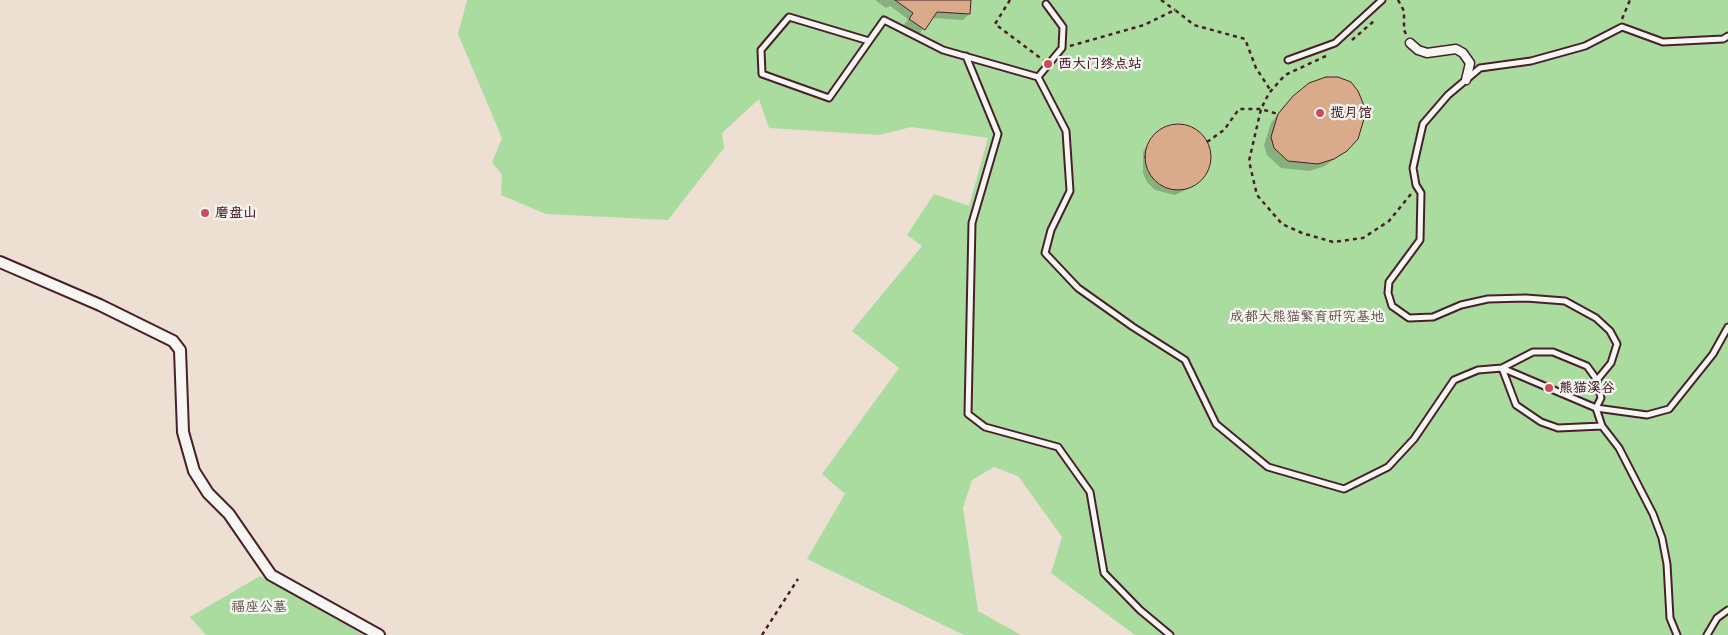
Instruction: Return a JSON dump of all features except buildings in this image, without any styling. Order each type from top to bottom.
[{"type":"street","points":[[1410,43],[1418,50],[1427,53],[1456,49],[1463,53],[1470,63],[1466,80]]},
{"type":"street","points":[[0,262],[100,305],[173,341],[180,350],[183,432],[194,471],[208,493],[229,514],[271,575],[379,635]]},
{"type":"lane","points":[[1288,60],[1336,43],[1382,0]]},
{"type":"lane","points":[[1038,76],[1062,48],[1063,27],[1046,4]]},
{"type":"lane","points":[[869,41],[789,17],[761,50],[762,74],[829,98],[884,20],[943,50],[1038,76],[1066,131],[1070,191],[1051,230],[1045,253],[1078,288],[1133,328],[1185,360],[1216,424],[1268,467],[1344,489],[1388,467],[1414,439],[1454,380],[1478,370],[1502,368],[1533,352],[1553,352],[1587,366],[1597,380],[1601,398],[1596,408],[1602,426],[1619,448],[1659,530],[1667,564],[1670,618],[1677,635]]},
{"type":"lane","points":[[1597,380],[1611,363],[1617,344],[1610,331],[1596,318],[1565,301],[1526,298],[1488,299],[1461,305],[1433,317],[1408,318],[1392,306],[1388,293],[1389,282],[1420,240],[1420,193],[1416,185],[1413,168],[1423,124],[1448,95],[1480,68],[1531,61],[1585,46],[1622,27],[1663,42],[1723,39],[1728,36]]},
{"type":"lane","points":[[966,56],[998,134],[972,223],[968,414],[985,427],[1058,447],[1090,492],[1104,573],[1140,610],[1170,635]]},
{"type":"lane","points":[[1502,368],[1596,408],[1647,415],[1669,409],[1712,354],[1728,327]]},
{"type":"lane","points":[[1502,368],[1516,405],[1542,422],[1558,428],[1602,426]]},
{"type":"lane","points":[[1707,635],[1717,618],[1728,610]]},
{"type":"path","points":[[1010,0],[995,24],[1048,64]]},
{"type":"path","points":[[1161,0],[1194,25],[1245,39],[1256,68],[1271,91]]},
{"type":"path","points":[[1398,0],[1404,11],[1404,30],[1410,43]]},
{"type":"path","points":[[1622,27],[1622,20],[1630,0]]},
{"type":"path","points":[[1062,48],[1144,25],[1175,10]]},
{"type":"path","points":[[1350,42],[1377,18]]},
{"type":"path","points":[[1333,52],[1317,62],[1285,76],[1271,91],[1261,109],[1249,161],[1257,195],[1282,224],[1302,233],[1333,242],[1363,238],[1389,221],[1416,185]]},
{"type":"path","points":[[1207,142],[1224,130],[1239,109],[1261,109],[1278,114]]},
{"type":"path","points":[[762,635],[798,580]]},
{"type":"green space","name":"成都大熊猫繁育研究基地","points":[[467,0],[1728,0],[1728,635],[1135,635],[1051,573],[1062,537],[1018,476],[994,467],[972,480],[963,508],[978,611],[1021,635],[964,635],[807,559],[845,494],[822,474],[899,368],[852,331],[922,246],[907,235],[934,194],[969,206],[988,138],[911,127],[879,135],[769,128],[759,99],[722,133],[724,148],[668,220],[546,214],[501,195],[502,175],[492,162],[502,138],[458,34]]},
{"type":"green space","name":"福座公墓","points":[[260,576],[362,635],[206,635],[190,617]]},
{"type":"place","name":"西大门终点站","points":[[1048,64]]},
{"type":"place","name":"揽月馆","points":[[1320,113]]},
{"type":"place","name":"磨盘山","points":[[205,213]]},
{"type":"place","name":"熊猫溪谷","points":[[1549,388]]}]
